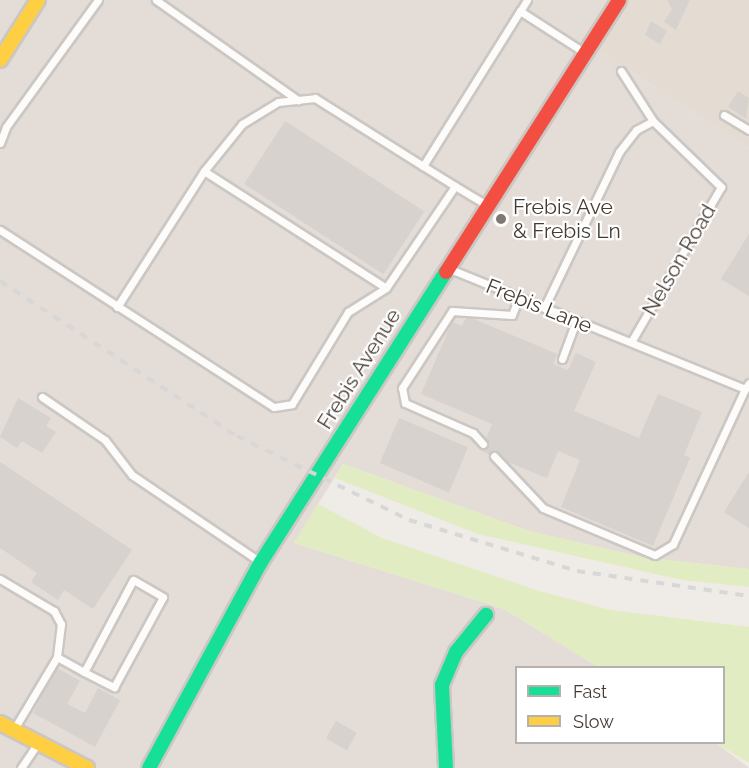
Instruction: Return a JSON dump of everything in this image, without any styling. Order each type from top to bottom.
[{"type":"main road","points":[[0,60],[38,0]]},
{"type":"main road","name":"Frebis Avenue","points":[[149,768],[261,562],[619,0]]},
{"type":"main road","points":[[446,768],[442,685],[456,652],[486,615]]},
{"type":"main road","points":[[0,723],[87,768]]},
{"type":"lane","points":[[0,143],[6,127],[98,0]]},
{"type":"lane","points":[[156,0],[298,100]]},
{"type":"lane","points":[[423,166],[527,0]]},
{"type":"lane","points":[[520,11],[585,53]]},
{"type":"lane","name":"Nelson Road","points":[[621,71],[653,121],[721,187],[631,342]]},
{"type":"lane","points":[[117,307],[204,171],[243,124],[278,102],[315,98],[488,206]]},
{"type":"lane","points":[[724,115],[749,130]]},
{"type":"lane","points":[[544,308],[619,152],[636,130],[653,121]]},
{"type":"lane","points":[[204,171],[386,288]]},
{"type":"lane","points":[[0,230],[274,407],[292,404],[348,312],[386,288],[455,186]]},
{"type":"lane","name":"Frebis Lane","points":[[448,268],[576,321],[747,386]]},
{"type":"lane","points":[[483,444],[473,433],[405,403],[402,388],[452,311],[512,315],[519,297]]},
{"type":"lane","points":[[562,359],[576,321]]},
{"type":"lane","points":[[494,456],[543,508],[655,555],[673,544],[747,386]]},
{"type":"lane","points":[[42,398],[105,440],[132,475],[261,562]]},
{"type":"lane","points":[[0,579],[54,611],[62,637],[57,657],[14,729]]},
{"type":"lane","points":[[57,657],[84,672],[114,687],[163,597],[133,580],[84,672]]},
{"type":"lane","points":[[21,768],[38,742]]},
{"type":"shaded area","points":[[0,0],[618,0],[590,45],[749,148],[749,569],[641,557],[529,531],[343,464],[294,543],[504,609],[596,666],[515,666],[515,744],[717,744],[749,768],[0,768]]},
{"type":"shaded area","points":[[618,0],[749,0],[749,148],[590,45]]},
{"type":"green space","points":[[343,464],[529,531],[641,557],[749,569],[749,587],[682,580],[478,534],[335,478]]},
{"type":"green space","points":[[318,504],[382,538],[539,591],[611,610],[749,627],[749,763],[718,744],[725,744],[725,666],[596,666],[504,609],[294,543]]},
{"type":"building","points":[[667,0],[690,0],[676,30],[664,22],[672,9]]},
{"type":"building","points":[[651,21],[667,31],[660,44],[645,35]]},
{"type":"building","points":[[738,91],[749,98],[746,119],[728,107]]},
{"type":"building","points":[[285,121],[424,211],[383,274],[244,184]]},
{"type":"building","points":[[749,234],[749,296],[721,279]]},
{"type":"building","points":[[467,316],[557,354],[553,364],[568,370],[576,353],[596,362],[574,411],[639,438],[658,394],[702,412],[684,455],[690,458],[653,546],[561,507],[580,460],[558,451],[547,478],[481,451],[492,424],[421,394],[452,322],[462,326]]},
{"type":"building","points":[[18,398],[51,418],[46,426],[56,432],[42,453],[22,441],[17,448],[0,437]]},
{"type":"building","points":[[399,418],[468,447],[449,492],[380,463]]},
{"type":"building","points":[[0,462],[132,550],[93,609],[64,590],[58,600],[31,582],[37,573],[0,548]]},
{"type":"building","points":[[749,472],[749,528],[724,512]]},
{"type":"building","points":[[57,668],[80,681],[67,704],[85,713],[98,688],[120,700],[95,747],[33,713]]},
{"type":"building","points":[[336,721],[357,733],[347,750],[326,738]]},
{"type":"railway","points":[[0,281],[237,436],[409,520],[577,571],[749,596]]},
{"type":"traffic: fast","points":[[149,768],[261,562],[446,272]]},
{"type":"traffic: fast","points":[[446,768],[442,685],[456,652],[486,615]]},
{"type":"traffic: slow","points":[[0,60],[38,0]]},
{"type":"traffic: slow","points":[[0,723],[87,768]]},
{"type":"traffic: jam","points":[[446,272],[619,0]]},
{"type":"place","name":"Frebis Ave & Frebis Ln","points":[[501,219]]}]
